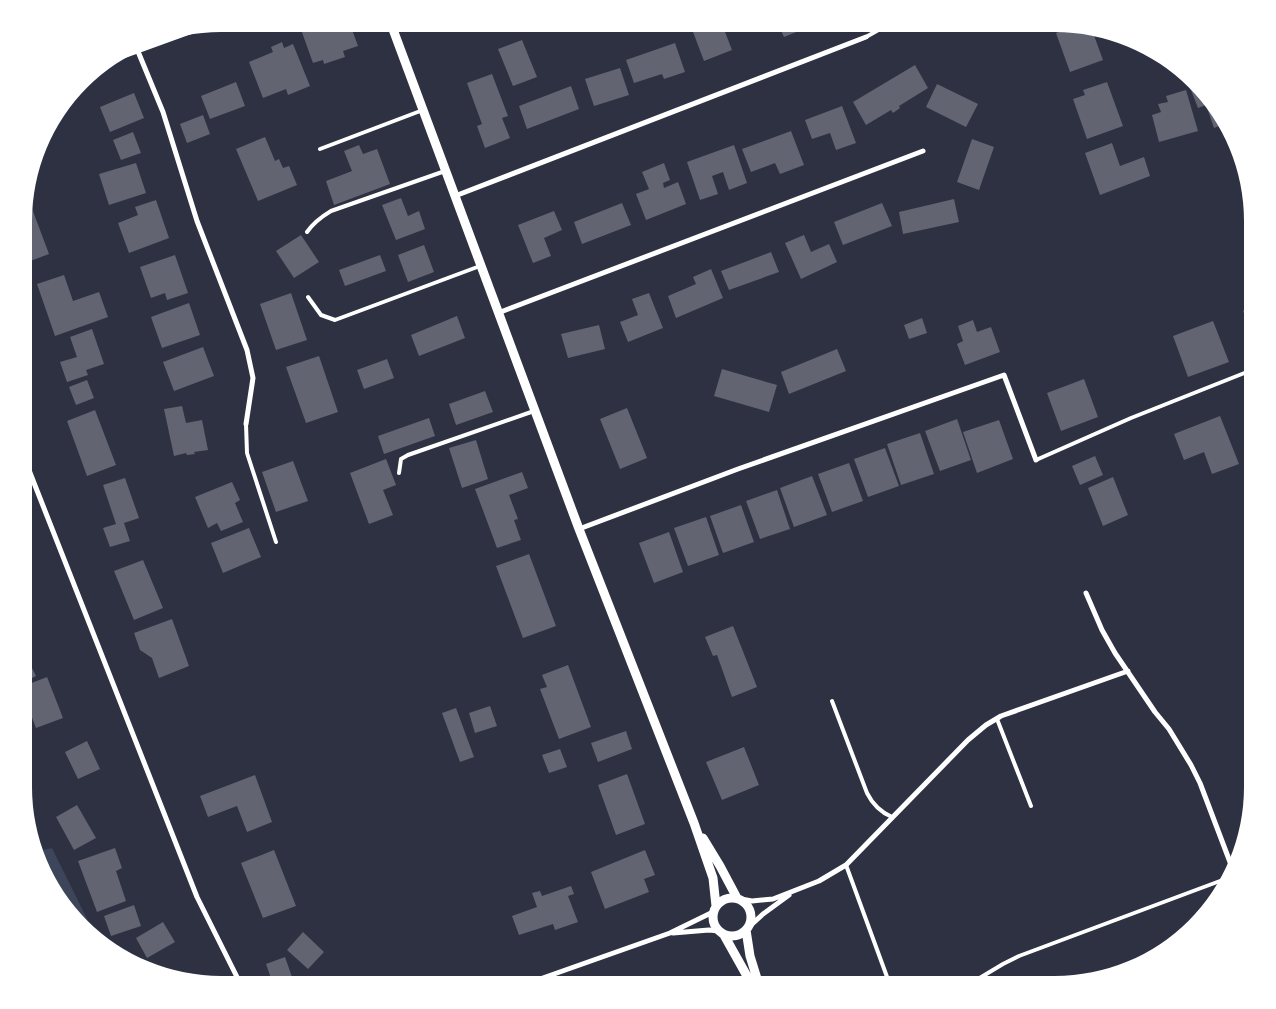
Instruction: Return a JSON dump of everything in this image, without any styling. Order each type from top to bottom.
[{"type":"street","points":[[394,32],[534,411],[694,823],[713,878],[714,925],[721,933],[747,976]]},
{"type":"street","points":[[455,196],[866,37]]},
{"type":"street","points":[[138,52],[163,112],[197,221],[246,350],[254,378],[246,424]]},
{"type":"street","points":[[497,313],[923,151]]},
{"type":"street","points":[[579,529],[738,469],[1004,375],[1036,460]]},
{"type":"street","points":[[32,478],[197,896],[237,976]]},
{"type":"street","points":[[1086,593],[1102,630],[1191,765],[1200,783],[1229,860]]},
{"type":"street","points":[[548,976],[670,933],[715,909],[721,901],[727,898],[752,901],[772,899],[819,881],[846,865],[968,740],[986,725],[997,718],[1128,671]]},
{"type":"street","points":[[694,823],[739,898],[750,909],[752,915],[748,928],[750,956],[756,976]]},
{"type":"street","points":[[670,933],[709,930],[738,936],[763,914],[798,889]]},
{"type":"lane","points":[[866,37],[875,32]]},
{"type":"lane","points":[[320,149],[423,110]]},
{"type":"lane","points":[[307,232],[321,217],[331,211],[445,171]]},
{"type":"lane","points":[[308,297],[321,315],[335,320],[480,266]]},
{"type":"lane","points":[[1036,460],[1131,418],[1244,373]]},
{"type":"lane","points":[[399,472],[401,459],[408,455],[534,411]]},
{"type":"lane","points":[[246,424],[247,453],[276,542]]},
{"type":"lane","points":[[832,700],[867,793],[877,808],[892,818]]},
{"type":"lane","points":[[997,718],[1031,806]]},
{"type":"lane","points":[[846,865],[887,976]]},
{"type":"lane","points":[[983,976],[1019,956],[1218,882]]},
{"type":"shaded area","points":[[52,848],[88,921],[64,893],[44,850]]},
{"type":"building","points":[[302,32],[353,32],[358,46],[343,51],[345,57],[324,64],[323,60],[313,63]]},
{"type":"building","points":[[693,32],[725,32],[732,50],[704,61]]},
{"type":"building","points":[[782,32],[796,32],[784,37]]},
{"type":"building","points":[[1056,33],[1094,37],[1103,60],[1070,72]]},
{"type":"building","points":[[522,40],[537,77],[513,86],[498,49]]},
{"type":"building","points":[[282,42],[284,48],[293,44],[310,86],[288,95],[286,89],[263,98],[249,62],[273,52],[271,47]]},
{"type":"building","points":[[675,43],[685,72],[664,79],[662,74],[634,83],[626,60]]},
{"type":"building","points":[[915,65],[928,88],[899,106],[900,108],[893,113],[891,110],[866,125],[853,102]]},
{"type":"building","points":[[620,68],[629,95],[594,106],[585,79]]},
{"type":"building","points":[[492,74],[508,116],[502,118],[510,138],[485,148],[477,126],[482,124],[467,83]]},
{"type":"building","points":[[236,82],[245,106],[210,119],[201,96]]},
{"type":"building","points":[[1107,82],[1123,126],[1087,139],[1073,99],[1085,95],[1083,90]]},
{"type":"building","points":[[937,84],[978,104],[966,127],[926,107]]},
{"type":"building","points":[[571,86],[579,109],[527,129],[519,106]]},
{"type":"building","points":[[1186,90],[1198,131],[1159,142],[1152,115],[1161,112],[1158,104],[1168,102],[1166,96]]},
{"type":"building","points":[[1192,92],[1204,106],[1198,108]]},
{"type":"building","points":[[134,93],[144,118],[110,132],[100,107]]},
{"type":"building","points":[[842,106],[856,143],[836,150],[830,133],[812,139],[805,120]]},
{"type":"building","points":[[1208,111],[1218,127],[1214,128]]},
{"type":"building","points":[[203,115],[210,134],[187,143],[180,124]]},
{"type":"building","points":[[791,131],[804,165],[780,174],[775,163],[751,172],[742,149]]},
{"type":"building","points":[[133,132],[141,153],[121,160],[113,140]]},
{"type":"building","points":[[265,137],[275,161],[279,159],[283,168],[289,166],[297,185],[258,201],[236,149]]},
{"type":"building","points":[[972,139],[994,147],[979,190],[957,182]]},
{"type":"building","points":[[1112,143],[1120,166],[1144,157],[1150,176],[1100,195],[1085,153]]},
{"type":"building","points":[[359,145],[363,154],[377,149],[390,184],[334,205],[326,181],[352,171],[344,151]]},
{"type":"building","points":[[734,145],[747,183],[729,190],[723,172],[712,176],[718,194],[700,200],[687,162]]},
{"type":"building","points":[[136,163],[146,193],[109,205],[99,174]]},
{"type":"building","points":[[664,163],[670,180],[663,183],[664,188],[678,182],[686,204],[646,220],[636,194],[649,189],[642,172]]},
{"type":"building","points":[[401,198],[408,216],[419,211],[425,229],[396,240],[382,205]]},
{"type":"building","points":[[954,199],[959,222],[903,234],[899,212]]},
{"type":"building","points":[[156,200],[169,238],[129,253],[118,223],[138,215],[135,207]]},
{"type":"building","points":[[622,203],[631,225],[582,244],[574,222]]},
{"type":"building","points":[[882,203],[892,226],[843,245],[834,222]]},
{"type":"building","points":[[33,211],[49,254],[32,260]]},
{"type":"building","points":[[554,211],[562,230],[544,238],[551,256],[533,263],[518,225]]},
{"type":"building","points":[[301,235],[319,262],[294,278],[276,251]]},
{"type":"building","points":[[804,235],[811,252],[829,244],[837,262],[801,279],[785,243]]},
{"type":"building","points":[[424,245],[434,272],[408,282],[398,255]]},
{"type":"building","points":[[771,252],[779,272],[729,290],[721,271]]},
{"type":"building","points":[[175,255],[188,293],[167,300],[165,293],[151,298],[140,267]]},
{"type":"building","points":[[380,255],[386,271],[345,286],[339,270]]},
{"type":"building","points":[[711,269],[723,298],[676,318],[668,296],[696,284],[693,277]]},
{"type":"building","points":[[64,275],[73,301],[99,292],[108,317],[55,336],[37,284]]},
{"type":"building","points":[[291,293],[307,340],[276,350],[260,304]]},
{"type":"building","points":[[649,293],[663,328],[628,342],[620,322],[638,315],[632,299]]},
{"type":"building","points":[[189,303],[200,335],[162,348],[151,317]]},
{"type":"building","points":[[457,316],[465,338],[419,356],[411,335]]},
{"type":"building","points":[[922,318],[927,333],[909,339],[904,325]]},
{"type":"building","points":[[973,320],[977,332],[991,327],[1000,352],[965,365],[957,344],[963,341],[958,326]]},
{"type":"building","points":[[1213,321],[1229,362],[1188,377],[1173,336]]},
{"type":"building","points":[[599,325],[605,349],[568,358],[561,334]]},
{"type":"building","points":[[92,329],[104,364],[86,370],[88,375],[67,382],[60,362],[77,357],[70,337]]},
{"type":"building","points":[[203,347],[214,376],[174,391],[163,362]]},
{"type":"building","points":[[837,349],[846,371],[789,394],[781,372]]},
{"type":"building","points":[[319,356],[338,412],[306,423],[286,367]]},
{"type":"building","points":[[387,359],[394,378],[364,389],[357,370]]},
{"type":"building","points":[[722,369],[777,385],[769,412],[714,396]]},
{"type":"building","points":[[1084,379],[1098,417],[1061,431],[1047,393]]},
{"type":"building","points":[[87,380],[94,398],[76,405],[69,387]]},
{"type":"building","points":[[485,391],[493,412],[456,425],[449,404]]},
{"type":"building","points":[[182,406],[186,423],[202,420],[208,450],[194,452],[195,454],[187,455],[186,453],[174,456],[164,409]]},
{"type":"building","points":[[627,408],[647,458],[620,469],[600,419]]},
{"type":"building","points":[[95,410],[116,465],[87,476],[67,421]]},
{"type":"building","points":[[1220,416],[1239,464],[1212,474],[1204,452],[1184,460],[1174,434]]},
{"type":"building","points":[[429,418],[435,436],[384,454],[378,436]]},
{"type":"building","points":[[957,419],[971,460],[940,471],[925,431]]},
{"type":"building","points":[[999,420],[1013,459],[977,473],[963,432]]},
{"type":"building","points":[[920,433],[934,474],[901,485],[887,444]]},
{"type":"building","points":[[476,440],[488,479],[462,488],[449,448]]},
{"type":"building","points":[[885,448],[899,486],[868,497],[854,459]]},
{"type":"building","points":[[1095,456],[1103,475],[1080,485],[1072,466]]},
{"type":"building","points":[[386,459],[396,485],[383,490],[393,515],[369,524],[350,473]]},
{"type":"building","points":[[293,461],[308,501],[276,512],[262,472]]},
{"type":"building","points":[[849,463],[863,501],[832,512],[818,474]]},
{"type":"building","points":[[522,472],[528,488],[509,495],[518,519],[514,520],[521,540],[497,548],[475,489]]},
{"type":"building","points":[[812,476],[827,515],[794,527],[780,488]]},
{"type":"building","points":[[1113,477],[1128,515],[1103,526],[1088,488]]},
{"type":"building","points":[[125,478],[139,518],[124,523],[130,541],[110,547],[103,528],[116,524],[103,485]]},
{"type":"building","points":[[232,482],[240,500],[235,503],[243,522],[221,531],[217,523],[208,528],[195,497]]},
{"type":"building","points":[[777,490],[790,529],[760,539],[746,501]]},
{"type":"building","points":[[741,505],[754,542],[723,553],[710,516]]},
{"type":"building","points":[[706,517],[719,555],[688,566],[674,528]]},
{"type":"building","points":[[249,528],[261,557],[223,573],[211,543]]},
{"type":"building","points":[[669,532],[683,572],[654,583],[639,543]]},
{"type":"building","points":[[529,554],[556,626],[523,638],[496,566]]},
{"type":"building","points":[[143,560],[163,608],[134,620],[114,571]]},
{"type":"building","points":[[172,619],[189,666],[159,678],[152,658],[140,650],[134,633]]},
{"type":"building","points":[[733,626],[757,687],[732,697],[717,655],[713,656],[705,637]]},
{"type":"building","points":[[568,665],[591,727],[559,739],[540,689],[547,687],[542,675]]},
{"type":"building","points":[[32,668],[36,676],[32,678]]},
{"type":"building","points":[[47,677],[63,718],[36,728],[32,718],[32,683]]},
{"type":"building","points":[[490,706],[497,726],[475,733],[469,713]]},
{"type":"building","points":[[456,708],[474,757],[460,762],[442,713]]},
{"type":"building","points":[[626,731],[632,749],[598,762],[591,743]]},
{"type":"building","points":[[87,741],[100,769],[78,779],[65,752]]},
{"type":"building","points":[[744,747],[759,785],[722,800],[706,762]]},
{"type":"building","points":[[560,749],[567,767],[549,773],[542,755]]},
{"type":"building","points":[[627,774],[645,824],[616,835],[598,785]]},
{"type":"building","points":[[255,775],[272,822],[247,832],[237,806],[208,817],[200,796]]},
{"type":"building","points":[[77,805],[96,838],[74,850],[56,817]]},
{"type":"building","points":[[115,848],[122,868],[116,871],[126,901],[97,912],[78,861]]},
{"type":"building","points":[[274,850],[296,906],[263,918],[241,863]]},
{"type":"building","points":[[645,850],[655,875],[644,879],[649,892],[605,909],[591,872]]},
{"type":"building","points":[[571,886],[574,894],[568,896],[578,922],[555,930],[553,924],[519,935],[512,916],[537,907],[532,893],[540,891],[542,896]]},
{"type":"building","points":[[134,905],[141,926],[111,936],[104,916]]},
{"type":"building","points":[[163,922],[175,942],[147,958],[136,938]]},
{"type":"building","points":[[303,932],[324,952],[308,969],[287,950]]},
{"type":"building","points":[[285,957],[292,976],[270,976],[266,964]]}]
